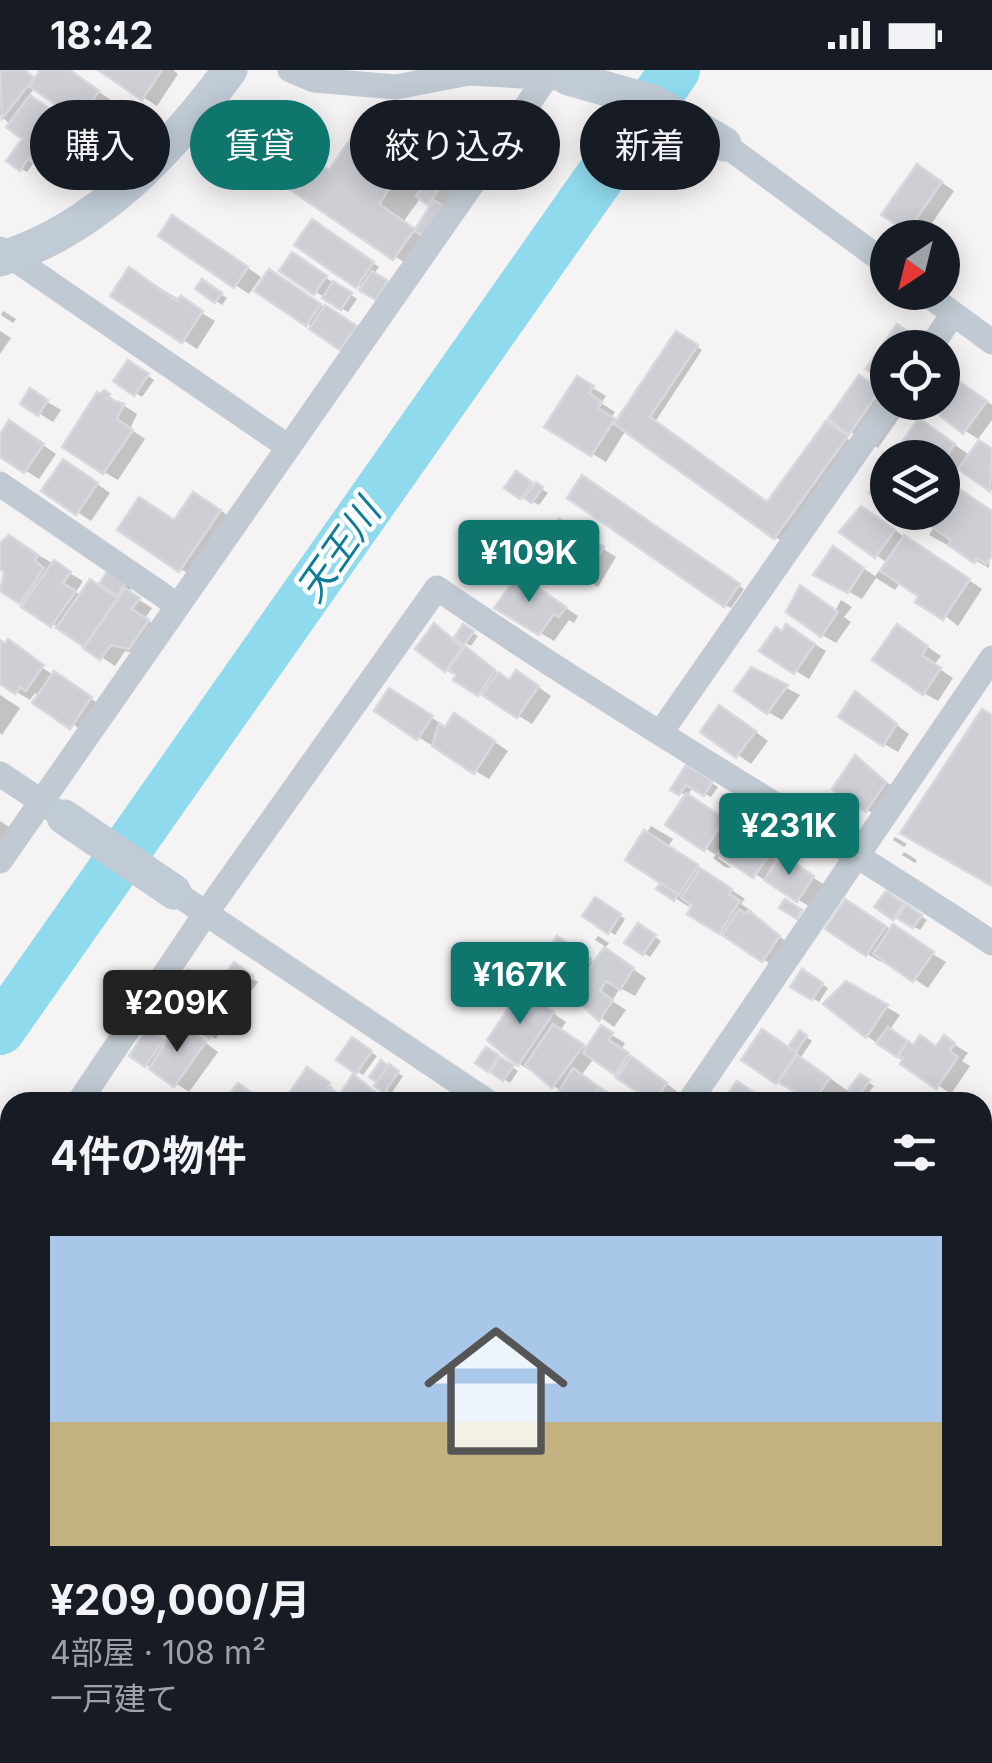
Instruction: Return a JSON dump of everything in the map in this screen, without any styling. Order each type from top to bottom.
[{"type":"street","points":[[4,255],[76,223],[133,180],[188,126],[230,70]]},
{"type":"street","points":[[290,70],[314,80],[396,88],[470,73],[557,78],[653,102],[724,144],[870,252]]},
{"type":"street","points":[[0,861],[53,809],[177,605],[287,446],[557,78]]},
{"type":"street","points":[[4,255],[287,446]]},
{"type":"street","points":[[948,310],[992,342]]},
{"type":"street","points":[[942,330],[953,314]]},
{"type":"street","points":[[661,732],[878,420]]},
{"type":"street","points":[[0,484],[177,605]]},
{"type":"street","points":[[87,1092],[206,913],[438,588],[992,943]]},
{"type":"street","points":[[696,1092],[992,658]]},
{"type":"street","points":[[0,774],[473,1092]]},
{"type":"building","points":[[0,70],[25,70],[34,78],[2,119]]},
{"type":"building","points":[[40,70],[70,70],[99,91],[93,100],[49,100],[29,86]]},
{"type":"building","points":[[98,70],[162,70],[142,100]]},
{"type":"building","points":[[30,95],[37,100],[30,100],[30,160],[20,171],[6,161],[22,139],[6,127]]},
{"type":"building","points":[[350,140],[350,190],[388,190],[379,204],[415,229],[393,260],[290,190],[330,190],[330,169]]},
{"type":"building","points":[[917,164],[942,182],[915,220],[889,220],[881,215]]},
{"type":"building","points":[[420,190],[438,190],[428,205],[416,196]]},
{"type":"building","points":[[434,200],[443,206],[423,236],[414,231]]},
{"type":"building","points":[[172,215],[248,267],[234,288],[158,236]]},
{"type":"building","points":[[312,219],[374,262],[356,288],[294,245]]},
{"type":"building","points":[[292,252],[327,276],[314,295],[279,271]]},
{"type":"building","points":[[129,267],[177,301],[181,296],[203,311],[182,343],[110,296]]},
{"type":"building","points":[[269,269],[321,304],[306,326],[254,291]]},
{"type":"building","points":[[372,271],[388,281],[376,300],[359,290]]},
{"type":"building","points":[[202,279],[222,293],[215,303],[195,289]]},
{"type":"building","points":[[333,281],[352,293],[341,310],[322,298]]},
{"type":"building","points":[[325,305],[357,326],[340,350],[309,329]]},
{"type":"building","points":[[676,331],[698,345],[650,417],[767,502],[826,421],[848,436],[774,539],[614,424]]},
{"type":"building","points":[[128,360],[149,374],[134,396],[113,381]]},
{"type":"building","points":[[859,375],[870,383],[870,405],[849,435],[828,419]]},
{"type":"building","points":[[577,376],[594,386],[589,393],[602,402],[598,408],[615,419],[591,456],[544,427]]},
{"type":"building","points":[[960,382],[987,401],[963,434],[946,420],[960,420]]},
{"type":"building","points":[[30,388],[48,400],[38,416],[20,404]]},
{"type":"building","points":[[104,390],[110,394],[106,398],[124,404],[117,419],[133,430],[103,474],[62,447],[97,392]]},
{"type":"building","points":[[9,420],[44,444],[24,473],[0,457],[0,434]]},
{"type":"building","points":[[918,420],[922,420],[949,440],[903,440]]},
{"type":"building","points":[[979,440],[992,449],[990,492],[960,470]]},
{"type":"building","points":[[63,459],[98,483],[76,515],[41,491]]},
{"type":"building","points":[[516,471],[532,482],[520,499],[504,488]]},
{"type":"building","points":[[582,475],[740,584],[724,607],[567,498]]},
{"type":"building","points":[[536,482],[543,487],[532,503],[524,498]]},
{"type":"building","points":[[960,489],[992,511],[992,556],[986,564],[977,558],[974,563],[948,545],[951,540],[936,530],[960,530]]},
{"type":"building","points":[[193,492],[221,510],[179,572],[117,530],[139,497],[174,520]]},
{"type":"building","points":[[861,506],[870,512],[870,530],[895,530],[875,558],[839,532]]},
{"type":"building","points":[[559,519],[604,547],[583,581],[537,552]]},
{"type":"building","points":[[9,535],[38,555],[35,561],[44,568],[20,604],[0,591],[4,572],[0,569],[0,543]]},
{"type":"building","points":[[904,535],[970,579],[943,620],[915,602],[918,596],[880,571]]},
{"type":"building","points":[[833,546],[864,568],[848,593],[813,575]]},
{"type":"building","points":[[54,560],[71,572],[63,583],[76,591],[51,627],[21,607]]},
{"type":"building","points":[[109,569],[127,581],[117,596],[99,584]]},
{"type":"building","points":[[518,574],[566,607],[559,617],[554,614],[539,635],[494,608]]},
{"type":"building","points":[[90,579],[118,598],[84,647],[56,628]]},
{"type":"building","points":[[800,585],[838,612],[821,637],[786,612]]},
{"type":"building","points":[[125,588],[140,598],[132,609],[149,620],[129,649],[111,645],[100,660],[83,648]]},
{"type":"building","points":[[434,623],[462,647],[445,672],[415,649]]},
{"type":"building","points":[[463,624],[474,631],[464,645],[454,638]]},
{"type":"building","points":[[786,624],[815,644],[794,674],[759,651],[776,627],[782,631]]},
{"type":"building","points":[[897,624],[928,646],[922,655],[941,668],[923,695],[872,660]]},
{"type":"building","points":[[8,639],[44,665],[26,691],[20,687],[15,694],[0,684],[0,640],[5,644]]},
{"type":"building","points":[[465,646],[495,670],[478,696],[453,680],[456,675],[448,670]]},
{"type":"building","points":[[751,667],[788,685],[767,714],[734,691]]},
{"type":"building","points":[[516,670],[539,686],[517,718],[482,695],[498,672],[509,680]]},
{"type":"building","points":[[54,671],[92,697],[70,729],[32,703]]},
{"type":"building","points":[[389,688],[433,716],[417,740],[374,711]]},
{"type":"building","points":[[855,691],[897,724],[883,746],[838,717]]},
{"type":"building","points":[[719,705],[756,731],[736,758],[700,732]]},
{"type":"building","points":[[982,709],[992,715],[992,886],[900,833]]},
{"type":"building","points":[[454,713],[495,741],[474,774],[432,746],[439,723],[445,727]]},
{"type":"building","points":[[855,755],[886,782],[866,812],[832,789]]},
{"type":"building","points":[[686,765],[713,781],[704,796],[686,785],[679,795],[670,790]]},
{"type":"building","points":[[686,793],[725,819],[704,851],[665,825]]},
{"type":"building","points":[[737,824],[765,842],[761,848],[770,854],[753,878],[717,854]]},
{"type":"building","points":[[644,830],[698,865],[679,895],[625,860]]},
{"type":"building","points":[[781,854],[814,876],[797,902],[764,880]]},
{"type":"building","points":[[700,868],[732,889],[729,894],[740,901],[719,934],[687,914],[692,906],[681,898]]},
{"type":"building","points":[[660,883],[678,894],[674,901],[656,889]]},
{"type":"building","points":[[886,891],[904,903],[893,920],[874,907]]},
{"type":"building","points":[[595,897],[621,914],[608,934],[582,916]]},
{"type":"building","points":[[785,899],[802,910],[797,919],[779,908]]},
{"type":"building","points":[[845,899],[886,926],[866,956],[825,929]]},
{"type":"building","points":[[906,904],[922,915],[913,928],[897,918]]},
{"type":"building","points":[[739,909],[746,914],[748,910],[780,936],[762,962],[722,935]]},
{"type":"building","points":[[638,923],[656,935],[643,955],[624,943]]},
{"type":"building","points":[[893,924],[934,952],[913,982],[873,954]]},
{"type":"building","points":[[557,936],[591,959],[567,994],[534,972]]},
{"type":"building","points":[[604,947],[634,968],[620,990],[606,981],[600,991],[613,1000],[599,1021],[571,996]]},
{"type":"building","points":[[234,962],[253,976],[241,994],[221,980]]},
{"type":"building","points":[[802,969],[823,983],[812,1000],[790,987]]},
{"type":"building","points":[[189,970],[198,976],[202,971],[234,995],[209,1038],[164,1004]]},
{"type":"building","points":[[846,981],[888,1005],[866,1038],[823,1004]]},
{"type":"building","points":[[521,990],[554,1012],[518,1066],[487,1040]]},
{"type":"building","points":[[177,1022],[206,1042],[174,1087],[149,1069]]},
{"type":"building","points":[[553,1024],[584,1045],[552,1088],[525,1065]]},
{"type":"building","points":[[601,1025],[613,1033],[609,1040],[629,1053],[615,1075],[583,1053]]},
{"type":"building","points":[[888,1027],[908,1041],[897,1057],[876,1043]]},
{"type":"building","points":[[148,1028],[163,1040],[145,1067],[129,1056]]},
{"type":"building","points":[[762,1029],[797,1053],[776,1084],[741,1060]]},
{"type":"building","points":[[800,1030],[807,1036],[796,1052],[788,1047]]},
{"type":"building","points":[[920,1035],[936,1046],[944,1035],[955,1043],[950,1051],[958,1057],[936,1089],[900,1064],[903,1058],[898,1055],[908,1041],[913,1045]]},
{"type":"building","points":[[352,1037],[372,1051],[356,1074],[336,1060]]},
{"type":"building","points":[[486,1047],[499,1055],[488,1072],[475,1063]]},
{"type":"building","points":[[797,1055],[830,1078],[820,1092],[796,1092],[778,1082]]},
{"type":"building","points":[[631,1056],[667,1083],[661,1092],[638,1092],[616,1078]]},
{"type":"building","points":[[500,1057],[514,1065],[503,1081],[490,1072]]},
{"type":"building","points":[[381,1060],[388,1066],[377,1082],[369,1077]]},
{"type":"building","points":[[389,1064],[399,1071],[385,1092],[374,1086]]},
{"type":"building","points":[[307,1067],[336,1092],[290,1092]]},
{"type":"building","points":[[573,1068],[599,1087],[596,1092],[558,1092]]},
{"type":"building","points":[[353,1074],[375,1092],[341,1092]]},
{"type":"building","points":[[860,1074],[870,1080],[862,1092],[848,1090]]},
{"type":"building","points":[[737,1081],[753,1092],[729,1092]]},
{"type":"building","points":[[238,1083],[251,1092],[231,1092]]},
{"type":"waterway","name":"天王川","points":[[0,1030],[675,70]]}]
